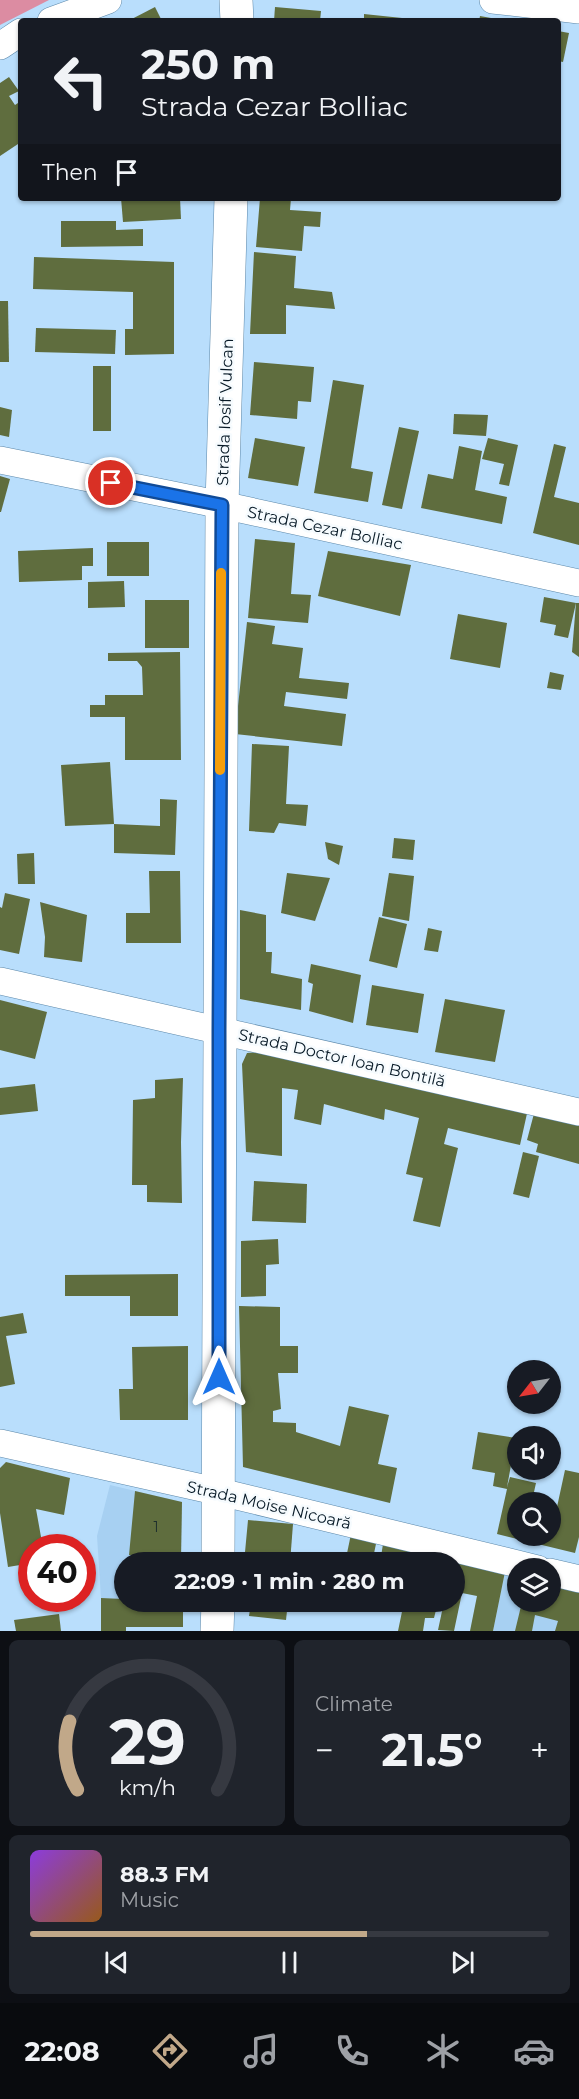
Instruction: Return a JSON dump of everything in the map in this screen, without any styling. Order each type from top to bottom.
[{"type":"street","points":[[59,18],[108,0]]},
{"type":"street","points":[[493,0],[579,10]]},
{"type":"street","points":[[0,46],[18,34]]},
{"type":"street","name":"Strada Iosif Vulcan","points":[[218,1552],[222,505],[231,201]]},
{"type":"street","name":"Strada Cezar Bolliac","points":[[0,460],[222,505],[579,583]]},
{"type":"street","name":"Strada Doctor Ioan Bontilă","points":[[0,981],[579,1112]]},
{"type":"street","name":"Strada Moise Nicoară","points":[[0,1443],[220,1492],[507,1561]]},
{"type":"street","points":[[561,1575],[579,1579]]},
{"type":"street","points":[[217,1631],[218,1612]]},
{"type":"shaded area","points":[[0,0],[49,0],[0,25]]},
{"type":"shaded area","points":[[110,1485],[182,1502],[181,1552],[114,1552],[114,1599],[101,1598],[97,1536]]},
{"type":"shaded area","points":[[505,1572],[507,1573],[507,1612],[560,1612],[579,1631],[493,1631]]},
{"type":"building","points":[[155,7],[160,18],[134,18]]},
{"type":"building","points":[[275,7],[321,11],[320,18],[274,18]]},
{"type":"building","points":[[364,14],[402,18],[364,18]]},
{"type":"building","points":[[561,32],[569,33],[563,62],[561,62]]},
{"type":"building","points":[[9,77],[18,90],[9,96],[15,105],[18,103],[18,144],[0,156],[0,83]]},
{"type":"building","points":[[121,201],[180,201],[181,219],[123,222]]},
{"type":"building","points":[[260,201],[291,201],[290,210],[321,212],[320,227],[304,226],[302,251],[256,247]]},
{"type":"building","points":[[61,221],[116,221],[116,230],[143,229],[143,246],[61,247]]},
{"type":"building","points":[[254,252],[296,256],[294,288],[332,292],[335,309],[286,305],[286,334],[250,334]]},
{"type":"building","points":[[34,257],[174,262],[174,354],[125,355],[125,329],[133,329],[133,292],[33,289]]},
{"type":"building","points":[[0,301],[8,301],[9,362],[0,362]]},
{"type":"building","points":[[36,328],[116,330],[115,354],[35,352]]},
{"type":"building","points":[[254,362],[314,367],[311,402],[298,401],[297,419],[250,415]]},
{"type":"building","points":[[93,366],[111,366],[111,431],[93,431]]},
{"type":"building","points":[[333,380],[364,385],[351,468],[373,472],[368,502],[314,493]]},
{"type":"building","points":[[0,407],[12,410],[9,437],[0,435]]},
{"type":"building","points":[[454,414],[488,415],[486,436],[453,434]]},
{"type":"building","points":[[399,427],[419,431],[402,509],[382,505]]},
{"type":"building","points":[[255,438],[305,447],[298,486],[248,478]]},
{"type":"building","points":[[488,438],[518,445],[509,486],[499,484],[504,464],[482,459]]},
{"type":"building","points":[[554,444],[566,447],[554,497],[579,503],[579,545],[533,533]]},
{"type":"building","points":[[459,446],[482,451],[475,490],[507,497],[502,524],[421,508],[428,474],[453,479]]},
{"type":"building","points":[[0,476],[10,479],[1,512],[0,512]]},
{"type":"building","points":[[255,539],[295,543],[291,594],[311,595],[308,623],[248,618]]},
{"type":"building","points":[[107,542],[149,542],[149,576],[107,576]]},
{"type":"building","points":[[93,548],[93,566],[82,566],[82,580],[19,582],[18,551]]},
{"type":"building","points":[[328,551],[411,565],[400,616],[318,596]]},
{"type":"building","points":[[124,581],[125,607],[88,608],[88,582]]},
{"type":"building","points":[[544,597],[576,603],[568,638],[554,635],[556,625],[540,622]]},
{"type":"building","points":[[145,600],[189,600],[189,648],[145,648]]},
{"type":"building","points":[[576,603],[579,603],[579,657],[572,652]]},
{"type":"building","points":[[458,614],[507,623],[500,668],[450,659]]},
{"type":"building","points":[[247,622],[275,626],[272,644],[303,648],[299,678],[349,683],[347,699],[286,692],[284,706],[346,714],[342,746],[235,734]]},
{"type":"building","points":[[180,652],[181,760],[125,760],[125,717],[90,717],[90,705],[105,705],[105,695],[143,695],[142,667],[137,661],[108,661],[108,653]]},
{"type":"building","points":[[550,672],[564,675],[561,690],[547,688]]},
{"type":"building","points":[[252,744],[289,746],[286,804],[308,805],[306,826],[279,823],[274,833],[249,831]]},
{"type":"building","points":[[110,762],[114,824],[65,826],[61,765]]},
{"type":"building","points":[[160,799],[177,800],[175,855],[114,853],[114,824],[160,826]]},
{"type":"building","points":[[394,838],[415,840],[413,860],[392,858]]},
{"type":"building","points":[[325,842],[343,846],[339,865],[328,859]]},
{"type":"building","points":[[34,853],[35,884],[18,884],[17,854]]},
{"type":"building","points":[[149,871],[180,871],[181,943],[126,943],[126,913],[150,913]]},
{"type":"building","points":[[287,873],[330,878],[315,921],[281,913]]},
{"type":"building","points":[[389,873],[414,876],[409,921],[382,916]]},
{"type":"building","points":[[5,893],[30,899],[19,954],[0,950],[0,907],[2,908]]},
{"type":"building","points":[[40,902],[87,915],[82,962],[44,957],[45,937]]},
{"type":"building","points":[[240,910],[266,915],[266,952],[272,952],[271,973],[302,979],[301,1010],[240,999]]},
{"type":"building","points":[[379,917],[407,924],[397,968],[369,961]]},
{"type":"building","points":[[428,928],[442,931],[438,952],[424,950]]},
{"type":"building","points":[[311,964],[361,975],[353,1023],[309,1011],[313,984],[308,982]]},
{"type":"building","points":[[372,985],[424,994],[418,1033],[366,1025]]},
{"type":"building","points":[[445,999],[505,1010],[495,1062],[435,1052]]},
{"type":"building","points":[[0,1000],[47,1012],[35,1059],[0,1050]]},
{"type":"building","points":[[259,1052],[528,1109],[520,1145],[448,1128],[444,1144],[458,1148],[440,1227],[413,1221],[423,1178],[406,1174],[419,1118],[385,1109],[384,1120],[324,1104],[321,1125],[294,1119],[298,1090],[282,1088],[282,1156],[246,1152],[242,1064],[247,1053]]},
{"type":"building","points":[[183,1078],[182,1203],[147,1202],[147,1185],[132,1185],[133,1100],[155,1098],[155,1080]]},
{"type":"building","points":[[35,1084],[38,1111],[0,1115],[0,1088]]},
{"type":"building","points":[[536,1106],[579,1118],[579,1164],[536,1152],[538,1144],[527,1140]]},
{"type":"building","points":[[523,1152],[539,1156],[529,1198],[513,1194]]},
{"type":"building","points":[[254,1181],[307,1184],[306,1223],[252,1221]]},
{"type":"building","points":[[278,1239],[279,1264],[266,1265],[266,1296],[241,1297],[241,1241]]},
{"type":"building","points":[[178,1274],[178,1316],[130,1316],[130,1296],[65,1296],[65,1275]]},
{"type":"building","points":[[239,1306],[280,1307],[280,1346],[298,1346],[298,1373],[278,1373],[281,1409],[273,1411],[273,1422],[296,1423],[296,1432],[340,1446],[349,1406],[389,1415],[378,1464],[397,1468],[390,1503],[243,1467]]},
{"type":"building","points":[[23,1313],[27,1333],[6,1336],[15,1384],[0,1387],[0,1317]]},
{"type":"building","points":[[188,1346],[188,1420],[120,1420],[119,1389],[133,1389],[132,1347]]},
{"type":"building","points":[[478,1432],[507,1437],[507,1487],[509,1480],[536,1483],[534,1492],[507,1492],[507,1536],[497,1534],[507,1489],[493,1486],[495,1473],[472,1469]]},
{"type":"building","points":[[6,1462],[70,1478],[64,1515],[36,1509],[40,1534],[18,1534],[18,1565],[8,1567],[0,1513],[0,1468]]},
{"type":"building","points":[[565,1470],[579,1473],[579,1537],[575,1553],[546,1546],[561,1546],[560,1492]]},
{"type":"building","points":[[135,1491],[182,1502],[181,1552],[129,1552]]},
{"type":"building","points":[[248,1520],[293,1524],[291,1552],[245,1552]]},
{"type":"building","points":[[351,1534],[377,1539],[374,1552],[347,1552]]},
{"type":"building","points":[[383,1544],[420,1552],[382,1552]]},
{"type":"building","points":[[465,1564],[505,1572],[493,1631],[470,1631],[477,1596],[465,1594]]},
{"type":"building","points":[[561,1586],[579,1590],[579,1631],[555,1631],[558,1621],[535,1615],[532,1631],[515,1631],[520,1612],[561,1612]]},
{"type":"building","points":[[101,1598],[114,1599],[114,1612],[183,1612],[183,1627],[126,1627],[126,1631],[101,1631]]},
{"type":"building","points":[[250,1612],[287,1612],[286,1620],[249,1616]]},
{"type":"building","points":[[402,1612],[436,1612],[434,1618],[425,1618],[423,1631],[398,1631]]},
{"type":"building","points":[[442,1612],[458,1612],[454,1631],[438,1630]]},
{"type":"building","points":[[59,1614],[61,1631],[16,1631],[14,1620]]},
{"type":"slow traffic","points":[[220,770],[221,573]]},
{"type":"route","points":[[111,483],[222,505],[219,1377]]}]
